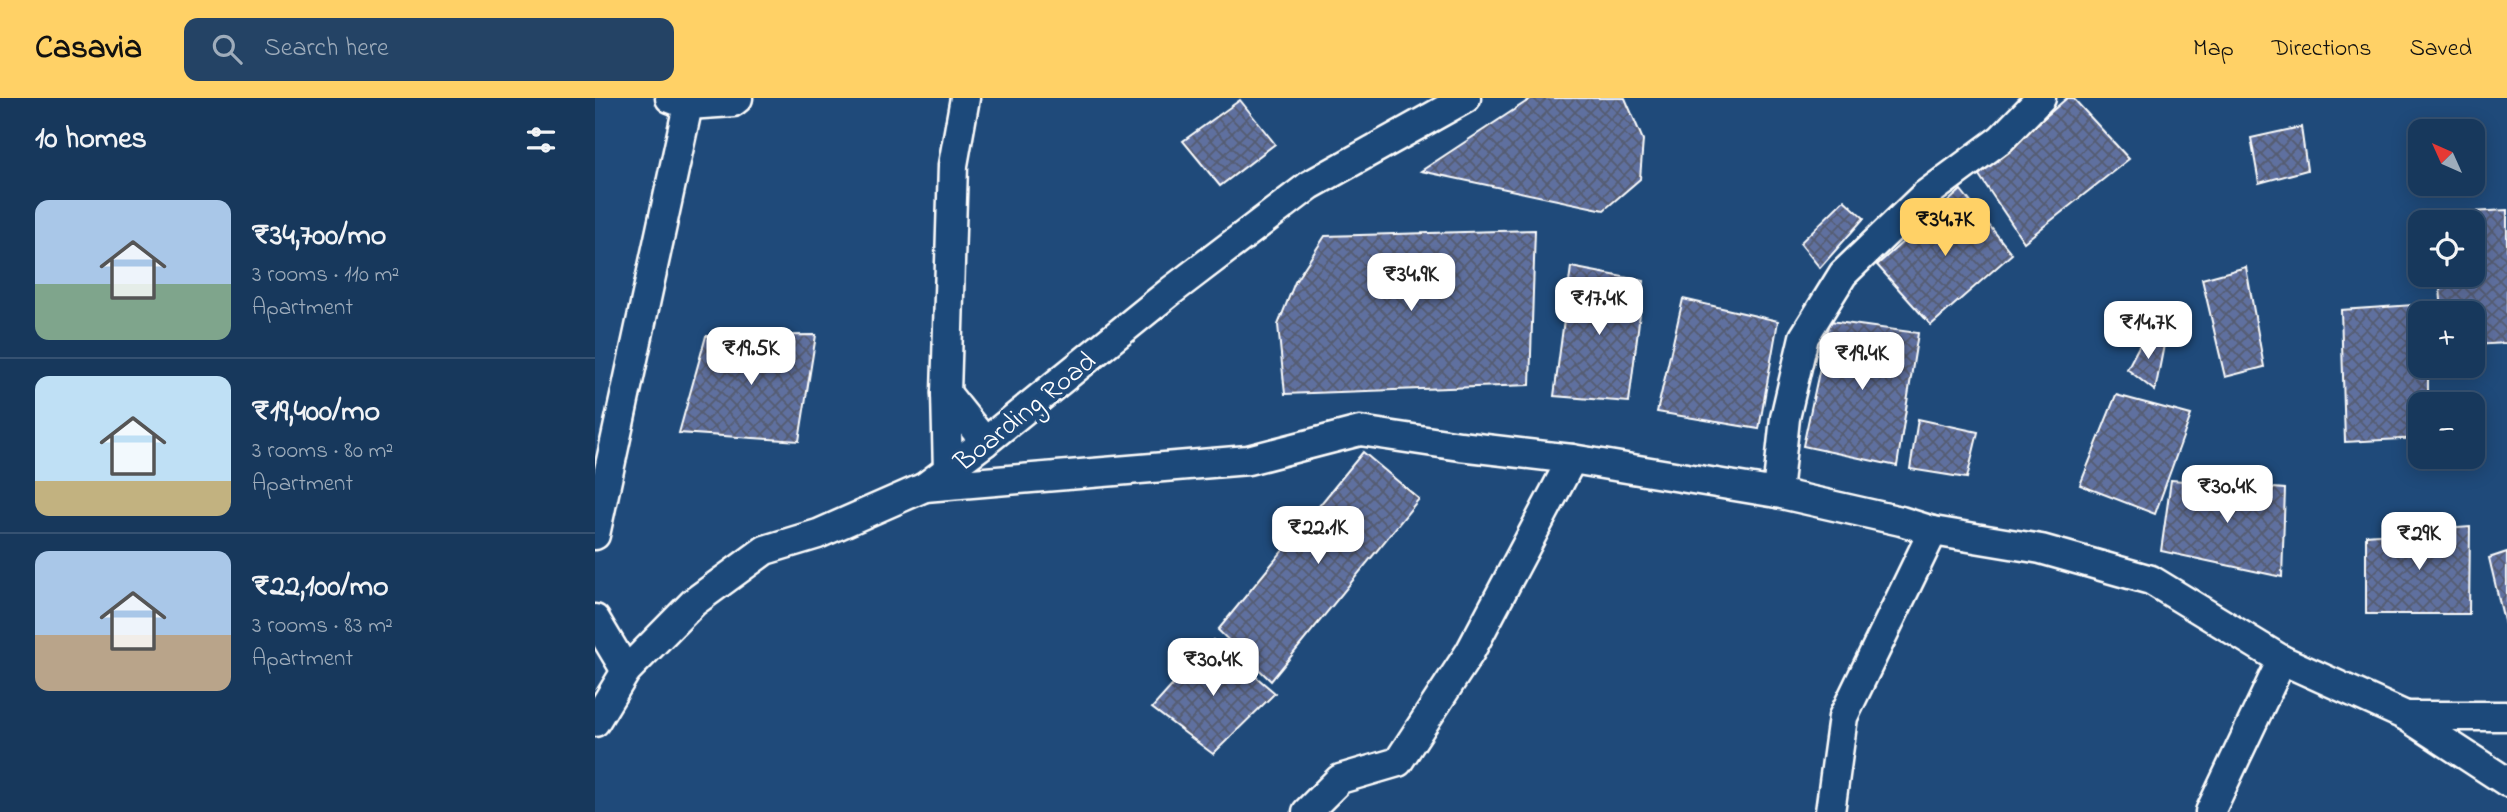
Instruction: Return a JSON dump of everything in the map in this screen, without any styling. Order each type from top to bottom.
[{"type":"street","points":[[595,535],[679,101],[733,102],[738,98]]},
{"type":"street","points":[[965,98],[953,165],[946,393],[937,480],[1248,460],[1360,431],[1572,459],[1777,493],[1901,520],[1933,531],[2041,549],[2151,580],[2282,660],[2406,716],[2507,782]]},
{"type":"street","name":"Boarding Road","points":[[595,722],[625,671],[694,602],[765,550],[818,534],[937,480],[1171,290],[1310,185],[1466,98]]},
{"type":"street","points":[[1777,493],[1784,418],[1804,337],[1843,274],[1925,195],[2001,139],[2041,98]]},
{"type":"street","points":[[946,393],[985,442]]},
{"type":"street","points":[[1307,812],[1340,779],[1398,762],[1470,652],[1572,459]]},
{"type":"street","points":[[1830,812],[1843,716],[1933,531]]},
{"type":"street","points":[[595,619],[625,671]]},
{"type":"street","points":[[2210,812],[2282,660]]},
{"type":"street","points":[[2406,716],[2507,716]]},
{"type":"building","points":[[1532,98],[1625,98],[1643,140],[1640,179],[1604,210],[1421,171]]},
{"type":"building","points":[[2067,98],[2073,98],[2129,159],[2024,242],[1979,175]]},
{"type":"building","points":[[1240,100],[1275,144],[1220,186],[1183,141]]},
{"type":"building","points":[[2301,127],[2307,170],[2259,183],[2251,138]]},
{"type":"building","points":[[1961,190],[2012,254],[1931,325],[1877,265]]},
{"type":"building","points":[[1844,200],[1864,218],[1820,268],[1800,243]]},
{"type":"building","points":[[2507,210],[2507,343],[2485,344],[2485,301],[2441,301],[2440,287],[2485,287],[2485,211]]},
{"type":"building","points":[[1535,230],[1530,385],[1285,394],[1278,325],[1295,282],[1325,236]]},
{"type":"building","points":[[1571,267],[1644,281],[1629,402],[1554,396]]},
{"type":"building","points":[[2246,267],[2264,367],[2225,377],[2202,279]]},
{"type":"building","points":[[1683,299],[1778,321],[1759,429],[1657,412]]},
{"type":"building","points":[[2408,305],[2408,378],[2428,378],[2428,392],[2408,392],[2408,439],[2345,442],[2341,310]]},
{"type":"building","points":[[1830,321],[1918,333],[1897,466],[1803,446]]},
{"type":"building","points":[[2147,331],[2164,345],[2155,391],[2127,369]]},
{"type":"building","points":[[816,335],[799,441],[679,433],[706,336]]},
{"type":"building","points":[[2116,395],[2191,415],[2155,514],[2080,485]]},
{"type":"building","points":[[1918,419],[1978,432],[1967,478],[1910,469]]},
{"type":"building","points":[[1363,452],[1419,499],[1271,681],[1218,630]]},
{"type":"building","points":[[2171,480],[2285,489],[2282,577],[2161,551]]},
{"type":"building","points":[[2470,527],[2469,614],[2366,614],[2366,535]]},
{"type":"building","points":[[2507,552],[2507,625],[2505,625],[2489,558]]},
{"type":"building","points":[[1213,640],[1275,693],[1213,754],[1152,708]]}]
